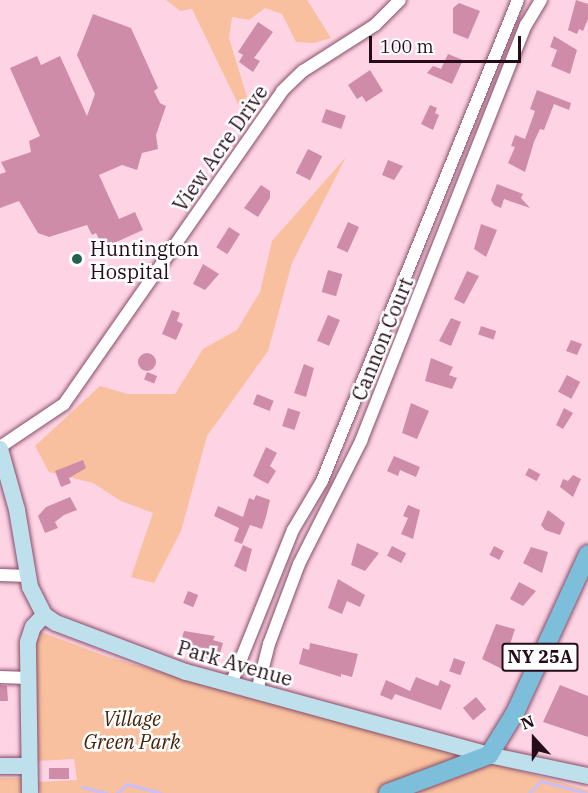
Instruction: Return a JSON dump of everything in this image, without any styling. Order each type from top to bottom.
[{"type":"main road","points":[[0,448],[17,510],[34,599],[44,615],[33,627],[28,642]]},
{"type":"main road","name":"NY 25A","points":[[489,755],[514,713],[588,554]]},
{"type":"main road","points":[[28,576],[30,793]]},
{"type":"main road","name":"Park Avenue","points":[[44,615],[105,644],[231,684],[489,755],[588,776]]},
{"type":"main road","points":[[388,793],[489,755]]},
{"type":"main road","points":[[0,766],[29,766]]},
{"type":"street","name":"View Acre Drive","points":[[0,448],[64,404],[282,91],[303,71],[375,25],[400,0]]},
{"type":"street","name":"Cannon Court","points":[[231,684],[294,530],[310,503],[353,406],[518,0]]},
{"type":"street","name":"Cannon Court","points":[[257,691],[287,595],[373,413],[424,292],[437,250],[526,25],[541,0]]},
{"type":"street","points":[[492,64],[509,71]]},
{"type":"street","points":[[419,244],[437,250]]},
{"type":"street","points":[[353,406],[373,413]]},
{"type":"street","points":[[310,503],[327,510]]},
{"type":"street","points":[[0,575],[28,576]]},
{"type":"street","points":[[270,591],[287,595]]},
{"type":"street","points":[[0,677],[28,678]]},
{"type":"green space","points":[[166,0],[307,0],[331,38],[314,43],[296,42],[282,14],[265,8],[249,20],[232,17],[229,38],[247,97],[238,104],[192,9],[180,11]]},
{"type":"green space","points":[[346,157],[292,263],[268,351],[207,436],[181,531],[154,583],[131,577],[153,513],[121,501],[93,483],[49,472],[35,446],[100,386],[128,394],[175,394],[203,349],[237,330],[260,292],[272,241]]},
{"type":"green space","name":"Village Green Park","points":[[36,630],[108,657],[588,790],[588,793],[40,793],[39,782],[77,780],[74,759],[37,761]]},
{"type":"green space","points":[[0,778],[25,778],[25,793],[0,793]]},
{"type":"building","points":[[576,0],[588,4],[588,19],[583,31],[579,29],[577,34],[568,30]]},
{"type":"building","points":[[459,3],[480,11],[468,39],[453,33],[453,8]]},
{"type":"building","points":[[93,14],[131,28],[158,88],[154,91],[160,103],[166,106],[156,135],[158,149],[142,153],[137,170],[122,165],[99,175],[119,219],[135,212],[143,230],[103,248],[96,233],[92,235],[87,225],[49,237],[38,233],[19,201],[0,208],[0,174],[6,172],[1,162],[31,152],[29,141],[40,136],[10,68],[37,56],[41,65],[60,56],[87,116],[95,94],[77,55]]},
{"type":"building","points":[[258,22],[273,32],[254,58],[260,61],[253,72],[239,62],[243,55],[238,52]]},
{"type":"building","points":[[554,36],[577,50],[570,74],[551,66],[557,50],[550,47]]},
{"type":"building","points":[[448,54],[463,60],[452,84],[427,73],[433,66],[441,69]]},
{"type":"building","points":[[370,70],[383,91],[366,102],[362,96],[357,99],[348,85]]},
{"type":"building","points":[[537,90],[571,103],[569,110],[554,104],[544,130],[540,129],[534,142],[525,172],[508,163],[515,147],[511,146],[515,135],[525,139],[535,111],[530,109]]},
{"type":"building","points":[[430,105],[437,108],[435,113],[439,115],[433,130],[421,124]]},
{"type":"building","points":[[326,109],[346,116],[341,129],[321,122]]},
{"type":"building","points":[[308,149],[322,156],[310,180],[296,173]]},
{"type":"building","points":[[388,160],[403,166],[394,180],[382,175]]},
{"type":"building","points":[[497,184],[523,194],[521,198],[530,208],[504,199],[501,208],[494,205],[491,200]]},
{"type":"building","points":[[261,185],[270,191],[270,198],[258,217],[244,208]]},
{"type":"building","points":[[348,222],[359,227],[348,252],[337,248]]},
{"type":"building","points":[[481,224],[497,230],[486,257],[474,249]]},
{"type":"building","points":[[229,227],[240,234],[227,254],[216,247]]},
{"type":"building","points":[[203,264],[219,274],[205,290],[193,284]]},
{"type":"building","points":[[328,270],[342,274],[336,296],[322,292]]},
{"type":"building","points":[[467,271],[479,276],[464,304],[454,299]]},
{"type":"building","points":[[172,310],[180,313],[177,321],[183,324],[176,340],[162,334]]},
{"type":"building","points":[[328,315],[340,320],[329,346],[317,341]]},
{"type":"building","points":[[451,318],[461,322],[451,346],[439,341]]},
{"type":"building","points":[[481,326],[496,331],[493,340],[478,335]]},
{"type":"building","points":[[571,340],[582,344],[577,355],[566,351]]},
{"type":"building","points":[[143,353],[151,353],[156,358],[154,369],[143,371],[138,366],[138,358]]},
{"type":"building","points":[[431,358],[453,367],[449,375],[457,378],[452,389],[425,381]]},
{"type":"building","points":[[304,364],[314,368],[306,397],[294,393]]},
{"type":"building","points":[[147,372],[157,376],[154,384],[144,379]]},
{"type":"building","points":[[567,375],[580,382],[571,399],[558,392]]},
{"type":"building","points":[[257,394],[274,401],[270,411],[253,404]]},
{"type":"building","points":[[411,403],[429,411],[417,439],[402,433]]},
{"type":"building","points":[[288,408],[300,412],[294,430],[282,426]]},
{"type":"building","points":[[564,408],[573,413],[563,429],[556,425]]},
{"type":"building","points":[[266,447],[277,453],[270,466],[276,471],[268,484],[253,476]]},
{"type":"building","points":[[394,456],[420,467],[416,477],[400,470],[398,476],[387,471]]},
{"type":"building","points":[[83,460],[86,468],[69,478],[71,483],[61,487],[55,471]]},
{"type":"building","points":[[529,468],[540,474],[536,481],[525,475]]},
{"type":"building","points":[[573,475],[581,479],[573,497],[560,487],[563,479],[568,481]]},
{"type":"building","points":[[256,495],[270,500],[262,529],[250,525],[242,544],[234,541],[239,528],[214,516],[218,506],[243,517],[249,498],[254,500]]},
{"type":"building","points":[[70,497],[77,510],[64,515],[55,522],[58,528],[45,533],[38,516],[46,507]]},
{"type":"building","points":[[408,505],[420,510],[413,539],[401,534],[408,518],[403,516]]},
{"type":"building","points":[[548,510],[565,523],[560,535],[545,530],[541,525]]},
{"type":"building","points":[[357,543],[379,553],[365,571],[351,565]]},
{"type":"building","points":[[243,545],[252,549],[246,572],[234,566]]},
{"type":"building","points":[[392,546],[406,553],[401,563],[387,556]]},
{"type":"building","points":[[494,546],[504,551],[499,560],[489,555]]},
{"type":"building","points":[[531,547],[548,552],[542,573],[523,563]]},
{"type":"building","points":[[338,579],[365,595],[360,607],[347,601],[342,614],[328,608]]},
{"type":"building","points":[[519,582],[536,591],[523,606],[510,599]]},
{"type":"building","points":[[188,591],[198,595],[193,607],[183,603]]},
{"type":"building","points":[[496,624],[515,629],[502,669],[482,659]]},
{"type":"building","points":[[184,631],[215,636],[213,640],[223,643],[219,657],[210,654],[208,659],[185,648],[186,644],[181,642]]},
{"type":"building","points":[[310,643],[358,654],[352,677],[341,674],[341,677],[299,664],[303,648],[309,650]]},
{"type":"building","points":[[454,658],[465,662],[460,675],[449,671]]},
{"type":"building","points":[[416,677],[438,686],[440,680],[451,685],[441,710],[395,694],[392,700],[380,695],[386,680],[410,691]]},
{"type":"building","points":[[0,685],[7,686],[8,701],[0,701]]},
{"type":"building","points":[[560,685],[588,696],[588,737],[543,722]]},
{"type":"building","points":[[476,697],[486,709],[473,720],[463,708]]},
{"type":"building","points":[[49,768],[69,768],[69,779],[49,779]]},
{"type":"waterway","points":[[529,793],[541,781],[586,793]]},
{"type":"waterway","points":[[117,793],[127,784],[161,793]]},
{"type":"waterway","points":[[82,787],[106,793]]},
{"type":"place","name":"Huntington Hospital","points":[[77,259]]}]
